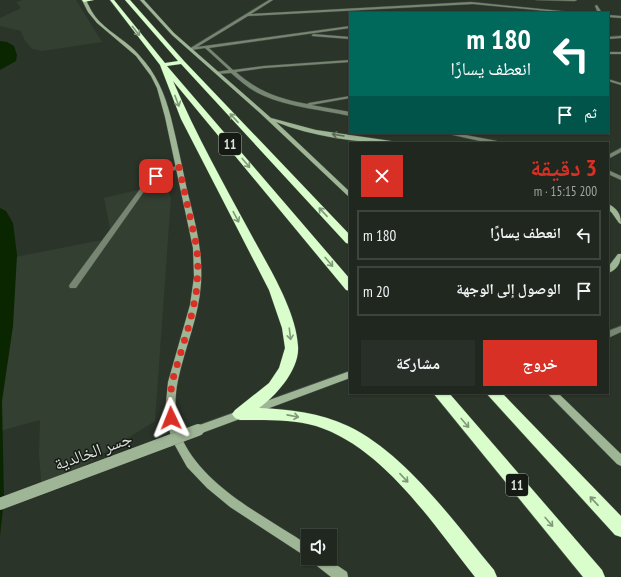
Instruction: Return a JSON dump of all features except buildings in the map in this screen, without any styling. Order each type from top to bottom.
[{"type":"highway","name":"11","points":[[112,0],[163,65],[349,286]]},
{"type":"highway","points":[[128,1],[142,0]]},
{"type":"highway","name":"11","points":[[128,1],[182,62],[349,240]]},
{"type":"highway","points":[[182,62],[163,65],[185,119],[275,290],[289,328],[292,348],[286,369],[274,387],[240,414]]},
{"type":"highway","name":"11","points":[[441,394],[595,577]]},
{"type":"highway","points":[[494,394],[621,529]]},
{"type":"highway","points":[[240,414],[285,414],[319,421],[344,431],[365,444],[402,475],[487,577]]},
{"type":"main road","points":[[87,0],[98,22],[137,55],[153,76],[164,102],[197,248],[198,270],[196,295],[172,382],[170,400],[171,418],[175,436],[184,455],[196,472],[213,489],[301,547]]},
{"type":"main road","points":[[142,0],[165,26],[262,112],[349,194]]},
{"type":"main road","points":[[262,112],[282,123],[302,128],[385,142]]},
{"type":"main road","points":[[609,207],[615,212],[621,222]]},
{"type":"main road","points":[[609,270],[615,265],[621,256]]},
{"type":"main road","name":"جسر الخالدية","points":[[0,504],[349,374]]},
{"type":"main road","points":[[553,394],[621,461]]},
{"type":"main road","points":[[326,565],[342,577]]},
{"type":"street","points":[[191,49],[271,0]]},
{"type":"street","points":[[444,0],[502,6],[532,6],[572,12]]},
{"type":"street","points":[[538,0],[575,0]]},
{"type":"street","points":[[245,15],[384,9],[476,3]]},
{"type":"street","points":[[495,11],[502,6]]},
{"type":"street","points":[[597,6],[600,12]]},
{"type":"street","points":[[384,9],[394,12]]},
{"type":"street","points":[[191,49],[349,27]]},
{"type":"street","points":[[340,28],[349,34]]},
{"type":"street","points":[[297,34],[349,38]]},
{"type":"street","points":[[609,38],[621,37]]},
{"type":"street","points":[[206,47],[257,91],[304,105],[349,114]]},
{"type":"street","points":[[609,54],[620,53]]},
{"type":"street","points":[[218,73],[264,67],[349,61]]},
{"type":"street","points":[[609,80],[621,84]]},
{"type":"street","points":[[304,105],[349,97]]},
{"type":"street","points":[[452,134],[492,142]]},
{"type":"street","points":[[609,156],[621,150]]},
{"type":"street","points":[[73,286],[148,182],[162,173],[179,167]]},
{"type":"street","points":[[609,172],[621,178]]},
{"type":"street","points":[[609,335],[621,329]]},
{"type":"shaded area","points":[[22,0],[76,0],[102,42],[42,51],[32,49],[24,39],[21,31],[0,26],[0,18],[21,8],[16,2]]},
{"type":"shaded area","points":[[0,41],[7,42],[14,46],[17,55],[16,61],[0,70]]},
{"type":"shaded area","points":[[163,184],[171,197],[155,421],[42,492],[39,455],[40,420],[0,431],[0,260],[112,238],[104,198]]},
{"type":"shaded area","points":[[0,208],[6,211],[13,223],[17,255],[13,326],[2,401],[4,500],[0,536]]},
{"type":"route","points":[[156,176],[179,167],[197,248],[198,270],[196,295],[178,366],[172,382],[170,400],[171,418]]}]
